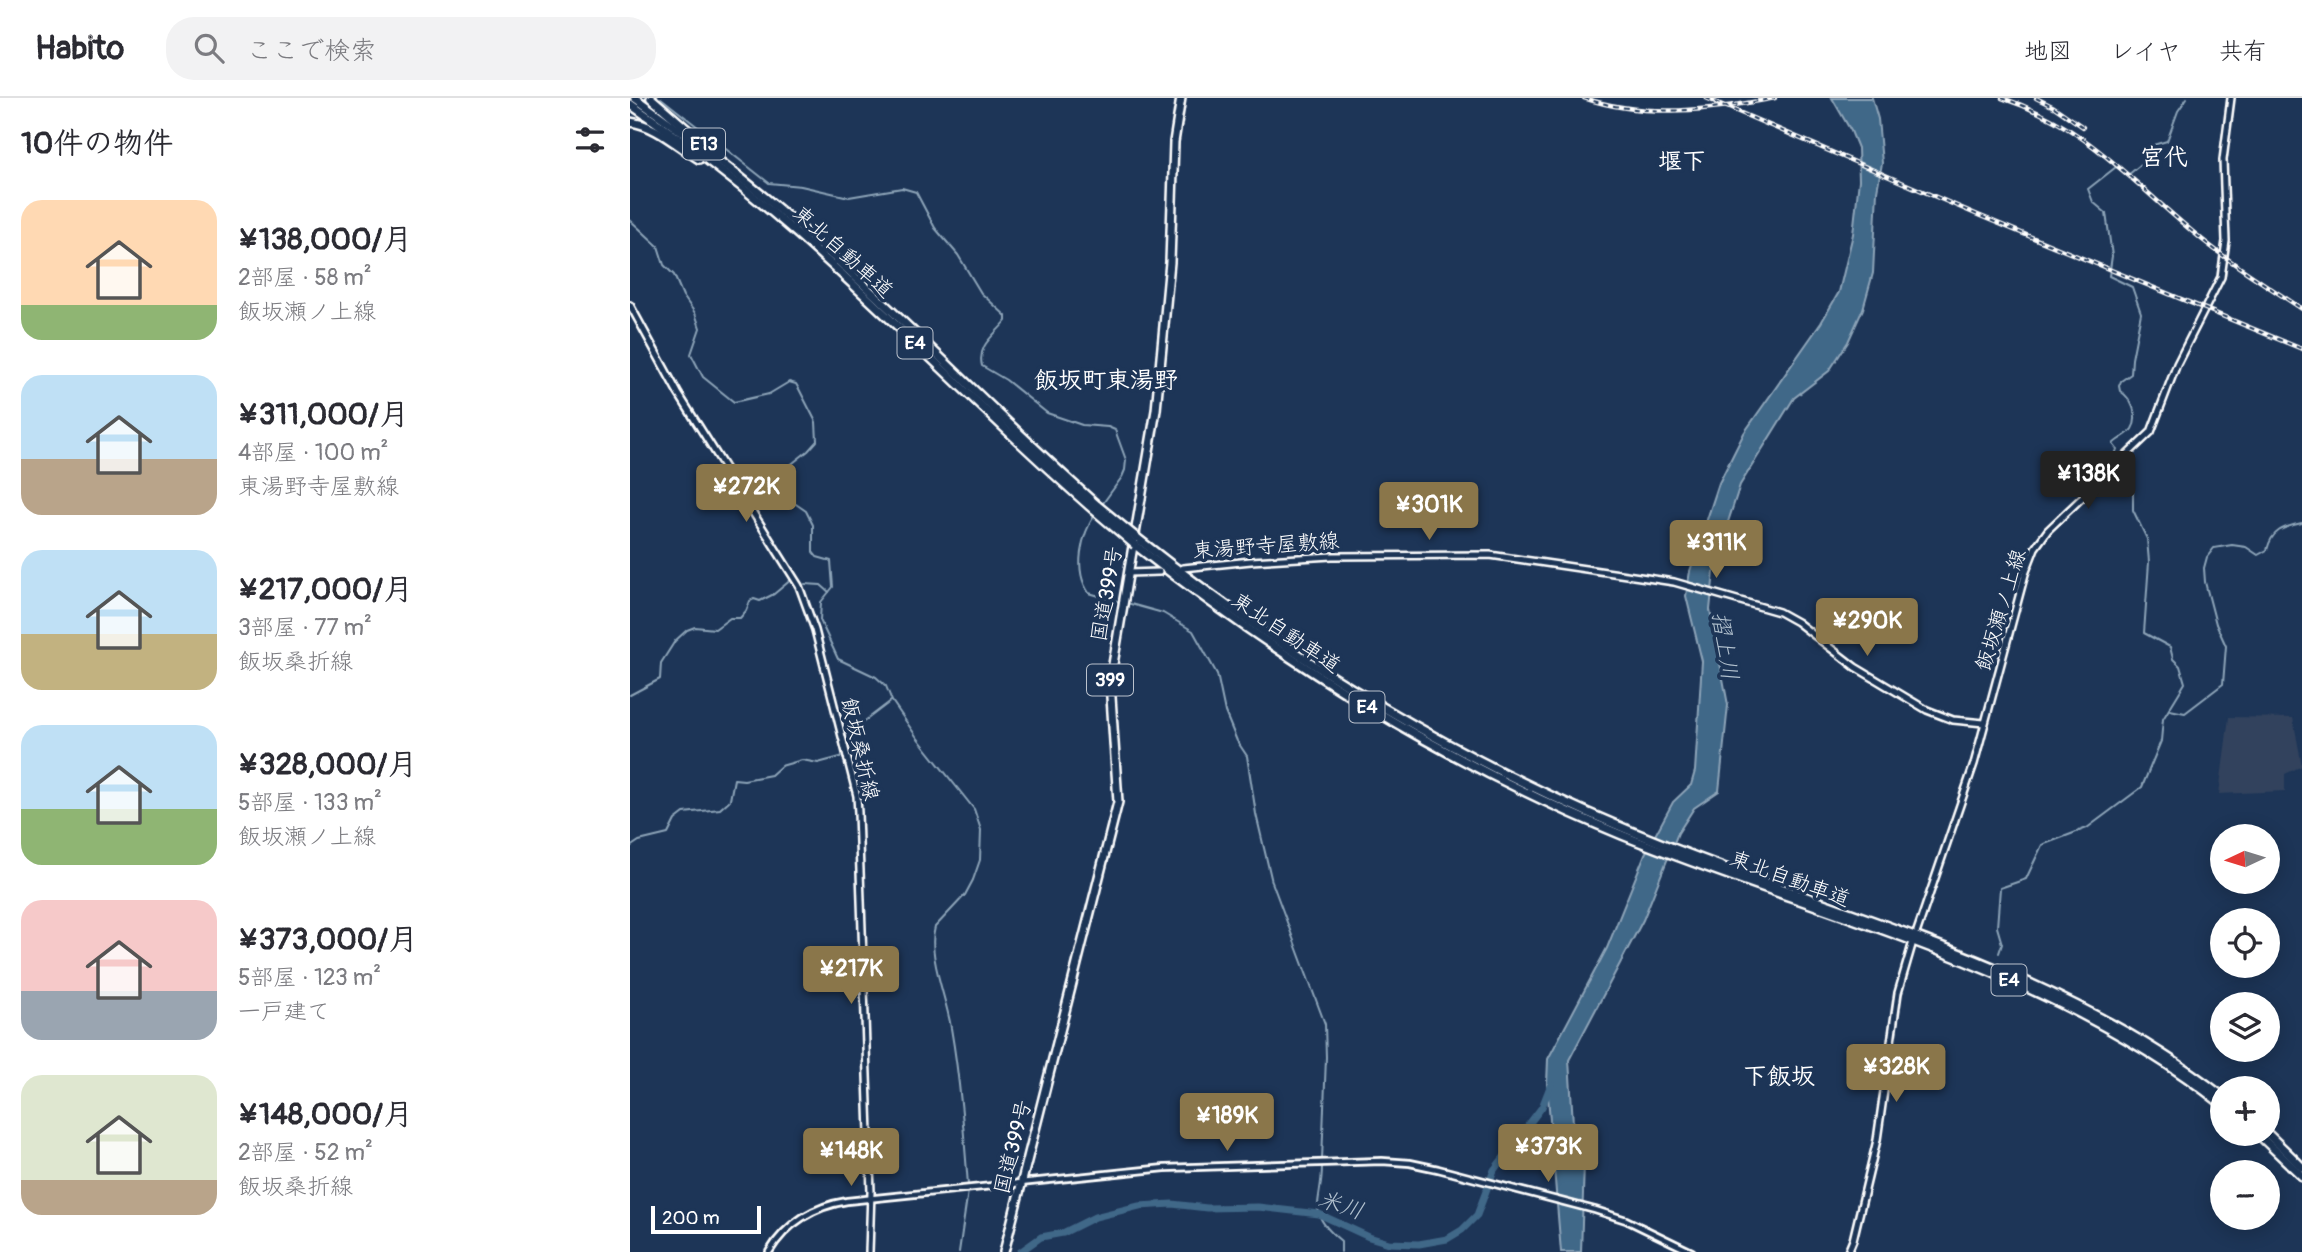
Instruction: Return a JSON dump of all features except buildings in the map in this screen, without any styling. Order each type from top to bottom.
[{"type":"highway","name":"東北自動車道","points":[[635,98],[757,191],[828,252],[1096,508]]},
{"type":"highway","name":"E13","points":[[651,98],[757,191]]},
{"type":"highway","name":"国道399号","points":[[1004,1252],[1117,809],[1110,682],[1156,410],[1170,262],[1174,142],[1181,98]]},
{"type":"highway","name":"東北自動車道","points":[[630,104],[732,179],[839,271],[1013,438],[1136,541],[1260,630],[1357,693],[1506,775],[1620,831],[1703,864],[1964,954],[2060,997],[2142,1041],[2186,1068],[2210,1087]]},
{"type":"highway","name":"E13","points":[[630,122],[656,131],[732,179]]},
{"type":"highway","name":"東北自動車道","points":[[1779,890],[2054,1000],[2151,1053],[2210,1095]]},
{"type":"highway","points":[[2271,1146],[2302,1176]]},
{"type":"highway","points":[[2280,1146],[2302,1167]]},
{"type":"main road","name":"飯坂瀬ノ上線","points":[[1917,931],[1963,798],[2025,574],[2035,548],[2049,530],[2151,432],[2177,364],[2223,273],[2226,241],[2223,160],[2231,98]]},
{"type":"main road","name":"飯坂桑折線","points":[[630,305],[678,393],[799,586],[815,630],[848,759],[857,796],[858,813],[871,1199],[869,1252]]},
{"type":"main road","name":"東湯野寺屋敷線","points":[[1183,569],[1332,556],[1490,555],[1674,582],[1779,612],[1797,622],[1855,667],[1927,710],[1950,720],[1984,723]]},
{"type":"main road","points":[[1128,573],[1159,572]]},
{"type":"main road","points":[[1848,1252],[1877,1140],[1898,993],[1912,945]]},
{"type":"street","points":[[769,1252],[789,1228],[816,1210],[836,1203],[1165,1168],[1382,1161],[1410,1163],[1588,1208],[1626,1220],[1692,1252]]},
{"type":"shaded area","points":[[1832,98],[1872,98],[1878,119],[1882,163],[1877,191],[1873,273],[1863,309],[1848,342],[1829,371],[1794,398],[1740,485],[1715,562],[1710,610],[1728,705],[1719,791],[1694,808],[1678,833],[1643,920],[1569,1060],[1573,1123],[1581,1140],[1584,1164],[1581,1252],[1561,1252],[1547,1084],[1548,1059],[1607,948],[1645,854],[1673,802],[1691,785],[1695,771],[1702,661],[1686,596],[1690,571],[1719,483],[1744,433],[1821,323],[1839,292],[1853,234],[1859,180],[1858,148]]},
{"type":"shaded area","points":[[2229,717],[2293,718],[2302,766],[2285,774],[2285,791],[2219,794]]},
{"type":"waterway","points":[[661,98],[769,183],[801,186],[849,197],[902,188],[916,192],[935,228],[958,255],[981,293],[1006,316],[1006,321],[984,346],[982,366],[1006,380],[1047,413],[1082,425],[1115,430],[1126,460],[1125,470],[1101,506]]},
{"type":"waterway","points":[[2115,464],[2113,461],[2117,449],[2113,444],[2130,431],[2135,419],[2133,408],[2119,386],[2121,381],[2131,374],[2141,313],[2132,287],[2109,276],[2112,256],[2106,213],[2093,202],[2088,189],[2116,167],[2128,175],[2145,161],[2143,148],[2167,141],[2178,111],[2187,98]]},
{"type":"waterway","points":[[630,220],[658,246],[664,265],[674,275],[683,296],[695,313],[700,328],[691,354],[703,377],[734,402],[769,394],[789,382],[796,384],[799,389],[816,422],[817,441],[784,470],[780,493],[806,511],[813,525],[813,552],[817,557],[831,561],[833,587],[821,602],[820,620],[838,659],[876,677],[886,686],[892,701],[916,736],[974,809],[981,830],[980,860],[965,895],[935,927],[933,938],[935,964],[949,1016],[954,1048],[968,1185]]},
{"type":"waterway","points":[[1999,953],[2002,944],[1997,927],[2000,888],[2026,879],[2042,845],[2087,828],[2142,787],[2161,741],[2163,719],[2185,683],[2170,647],[2144,633],[2149,562],[2147,539],[2133,510],[2133,476],[2120,466]]},
{"type":"waterway","points":[[1096,513],[1083,542],[1081,574],[1089,593],[1120,602]]},
{"type":"waterway","points":[[2170,710],[2185,713],[2223,684],[2226,646],[2216,624],[2205,582],[2204,568],[2207,557],[2214,548],[2232,545],[2246,547],[2258,555],[2267,550],[2279,530],[2302,523]]},
{"type":"waterway","points":[[630,695],[660,679],[661,663],[675,641],[687,630],[695,627],[715,629],[730,618],[740,618],[750,601],[760,601],[774,594],[792,579]]},
{"type":"waterway","points":[[805,584],[821,585],[829,592]]},
{"type":"waterway","points":[[1127,603],[1163,613],[1193,631],[1217,674],[1225,712],[1237,741],[1247,756],[1256,814],[1272,882],[1325,1024],[1322,1160]]},
{"type":"waterway","points":[[849,755],[856,752],[853,730],[891,701]]},
{"type":"waterway","points":[[630,847],[639,841],[668,834],[675,820],[684,813],[720,809],[730,800],[734,779],[771,775],[781,766],[802,760],[818,763],[844,756]]},
{"type":"waterway","name":"米川","points":[[1020,1252],[1041,1237],[1063,1233],[1095,1217],[1139,1206],[1172,1204],[1207,1208],[1258,1207],[1319,1214],[1369,1237],[1389,1243],[1419,1244],[1447,1239],[1462,1230],[1477,1215],[1494,1170],[1542,1107],[1551,1084]]},
{"type":"waterway","name":"米川","points":[[1322,1166],[1319,1214],[1330,1231],[1341,1241],[1341,1252]]},
{"type":"waterway","points":[[959,1252],[968,1191]]},
{"type":"railway","points":[[1584,98],[1607,105],[1655,110],[1704,109],[1775,98]]},
{"type":"railway","points":[[1706,98],[1978,215],[2302,349]]},
{"type":"railway","points":[[2002,98],[2031,109],[2082,138],[2206,243],[2302,309]]},
{"type":"railway","points":[[2036,98],[2083,127]]},
{"type":"district","name":"宮代","points":[[2164,157]]},
{"type":"district","name":"堰下","points":[[1682,161]]},
{"type":"district","name":"飯坂町東湯野","points":[[1106,380]]},
{"type":"district","name":"下飯坂","points":[[1779,1076]]},
{"type":"water label","name":"摺上川","points":[[1725,646]]}]
